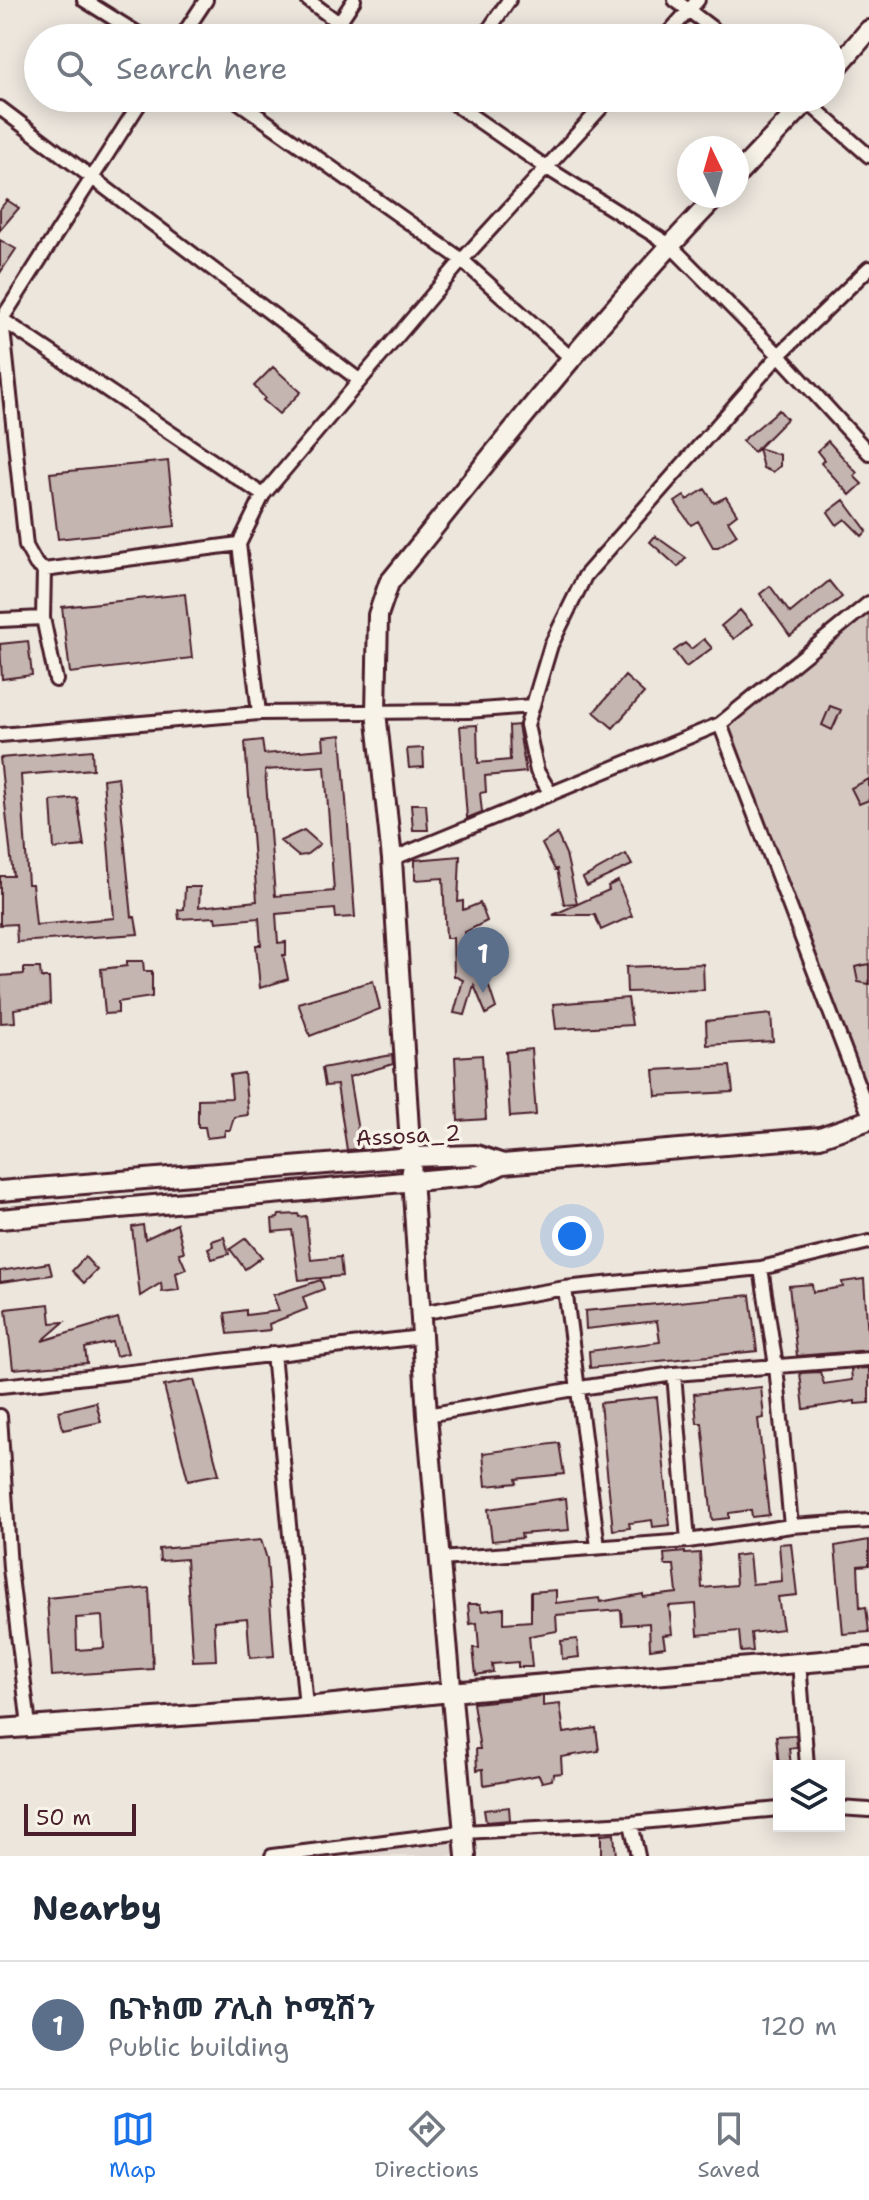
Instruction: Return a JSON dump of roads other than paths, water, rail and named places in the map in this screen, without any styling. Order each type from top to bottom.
[{"type":"street","points":[[84,0],[123,24]]},
{"type":"street","points":[[190,24],[206,0]]},
{"type":"street","points":[[308,0],[338,24],[354,0]]},
{"type":"street","points":[[493,24],[509,0]]},
{"type":"street","points":[[675,0],[694,5],[712,24]]},
{"type":"street","points":[[677,24],[694,5]]},
{"type":"street","points":[[845,58],[869,30]]},
{"type":"street","points":[[0,108],[359,380]]},
{"type":"street","points":[[134,112],[1,319],[26,546],[36,564],[44,570],[239,544]]},
{"type":"street","points":[[253,112],[462,260],[571,358]]},
{"type":"street","points":[[466,112],[547,168],[670,245],[779,355],[869,453]]},
{"type":"street","points":[[259,713],[239,544],[263,495],[462,260],[597,112]]},
{"type":"street","points":[[749,162],[795,112]]},
{"type":"street","points":[[821,112],[869,156]]},
{"type":"street","points":[[466,1856],[427,1415],[392,859],[376,712],[378,615],[389,583],[571,358],[705,208]]},
{"type":"street","points":[[551,794],[537,771],[527,725],[551,645],[585,576],[779,355],[869,268]]},
{"type":"street","points":[[1,319],[263,495]]},
{"type":"street","points":[[44,570],[43,618],[56,680]]},
{"type":"street","points":[[392,859],[720,724],[869,603]]},
{"type":"street","points":[[0,620],[43,618]]},
{"type":"street","points":[[0,735],[259,713],[468,711],[532,706]]},
{"type":"street","points":[[503,1164],[820,1137],[869,1117],[720,724]]},
{"type":"street","name":"Assosa_2","points":[[0,1191],[411,1157],[476,1155],[503,1164]]},
{"type":"street","name":"Assosa_2","points":[[0,1219],[480,1175],[503,1164]]},
{"type":"street","points":[[420,1313],[565,1288],[761,1268],[869,1242]]},
{"type":"street","points":[[761,1268],[776,1366],[791,1526]]},
{"type":"street","points":[[565,1288],[598,1547]]},
{"type":"street","points":[[0,1386],[140,1373],[273,1353],[422,1337]]},
{"type":"street","points":[[273,1353],[306,1707]]},
{"type":"street","points":[[427,1415],[674,1374],[869,1359]]},
{"type":"street","points":[[674,1374],[688,1541]]},
{"type":"street","points":[[0,1416],[5,1569],[29,1726]]},
{"type":"street","points":[[440,1559],[688,1541],[791,1526],[869,1521]]},
{"type":"street","points":[[0,1729],[306,1707],[869,1657]]},
{"type":"street","points":[[799,1662],[807,1760]]},
{"type":"street","points":[[845,1808],[869,1810]]},
{"type":"street","points":[[272,1856],[326,1853],[464,1832],[631,1823],[773,1810]]},
{"type":"street","points":[[631,1823],[638,1856]]},
{"type":"place","name":"ቤጉክመ ፖሊስ ኮሚሽን","points":[[483,993]]}]
